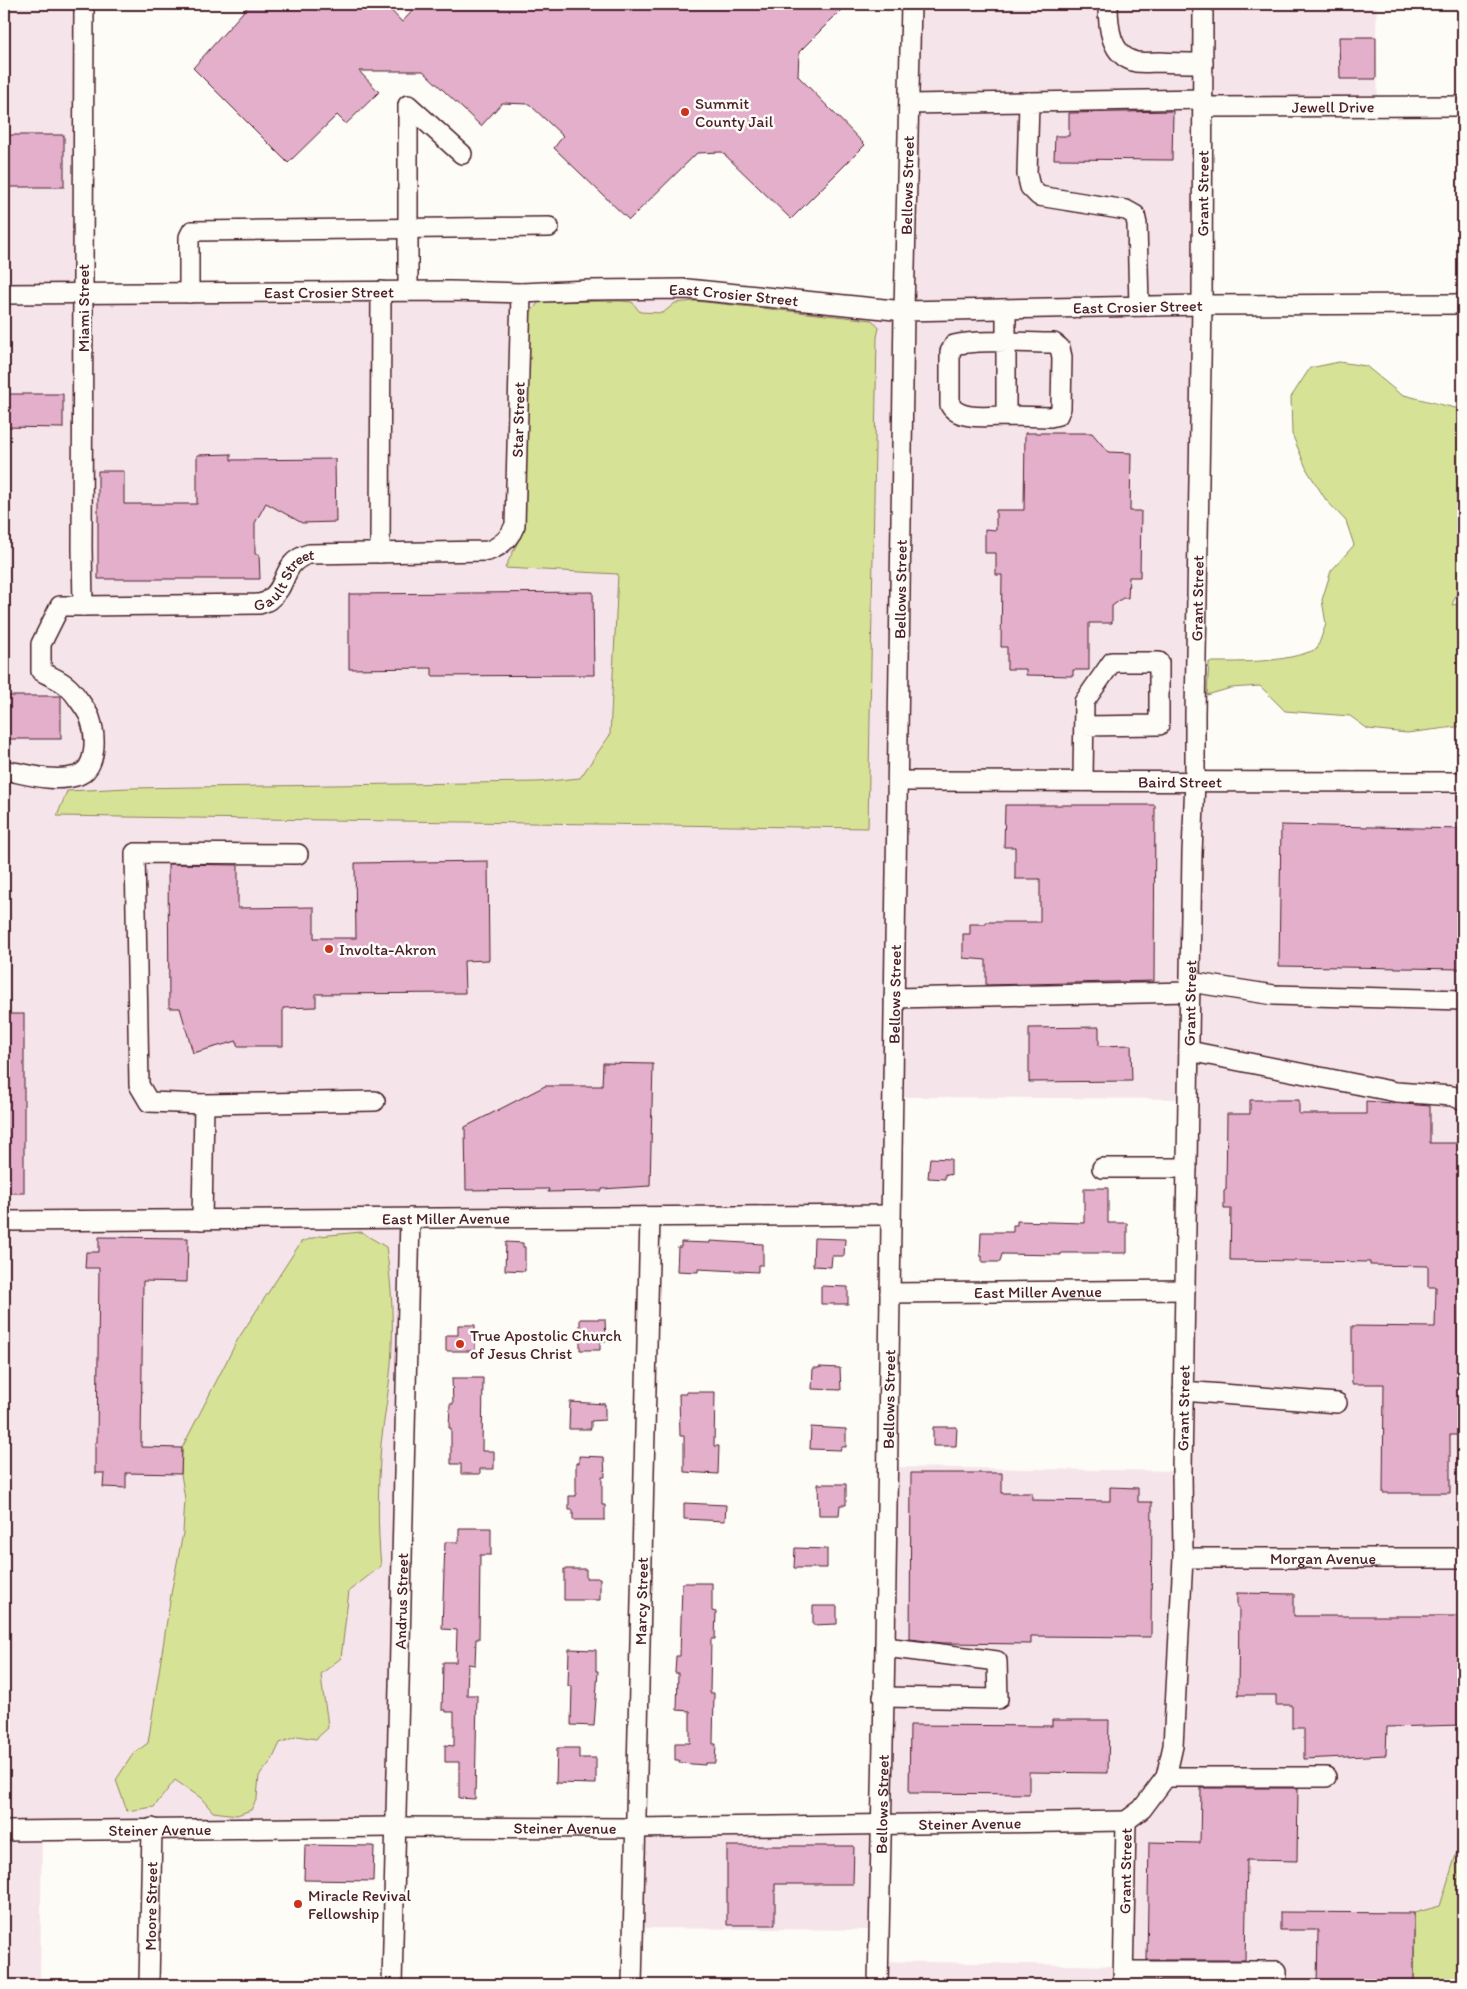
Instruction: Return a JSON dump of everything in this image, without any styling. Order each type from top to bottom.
[{"type":"street","name":"Miami Street","points":[[84,4],[82,538],[87,606]]},
{"type":"street","name":"Bellows Street","points":[[878,1985],[885,1647],[904,310],[911,4]]},
{"type":"street","points":[[1108,4],[1108,18],[1112,39],[1118,51],[1127,58],[1137,62],[1203,63]]},
{"type":"street","name":"Grant Street","points":[[1124,1978],[1126,1821],[1142,1809],[1166,1778],[1173,1746],[1183,1558],[1183,1391],[1195,781],[1204,4]]},
{"type":"street","name":"Jewell Drive","points":[[909,104],[1029,102],[1463,106]]},
{"type":"street","points":[[1029,102],[1027,174],[1030,187],[1040,196],[1126,210],[1135,215],[1138,224],[1139,306]]},
{"type":"street","points":[[408,291],[408,105],[462,154]]},
{"type":"street","points":[[189,293],[189,237],[192,231],[549,228]]},
{"type":"street","name":"East Crosier Street","points":[[4,294],[382,291],[521,293],[687,289],[904,310],[1202,305],[1463,304]]},
{"type":"street","points":[[380,553],[382,291]]},
{"type":"street","name":"Star Street","points":[[503,543],[512,533],[515,525],[521,293]]},
{"type":"street","points":[[1006,309],[1006,416]]},
{"type":"street","points":[[963,342],[1054,343],[1060,348],[1062,357],[1061,408],[1058,415],[1050,417],[1006,416],[964,415],[953,411],[950,405],[950,352],[954,345],[963,342]]},
{"type":"street","name":"Gault Street","points":[[87,606],[259,604],[270,600],[278,591],[291,564],[300,556],[309,554],[488,552],[503,543]]},
{"type":"street","points":[[4,770],[54,778],[76,777],[90,764],[95,746],[90,717],[68,687],[41,671],[41,644],[60,606],[87,606]]},
{"type":"street","points":[[1083,781],[1084,702],[1112,662],[1159,662],[1159,725],[1084,726]]},
{"type":"street","name":"Baird Street","points":[[898,781],[1463,782]]},
{"type":"street","points":[[298,854],[135,853],[139,1085],[149,1102],[204,1104],[375,1101]]},
{"type":"street","points":[[894,998],[1190,987],[1274,995],[1463,1000]]},
{"type":"street","points":[[1190,1051],[1396,1092],[1452,1096],[1463,1100]]},
{"type":"street","points":[[202,1220],[204,1104]]},
{"type":"street","points":[[1102,1168],[1188,1168]]},
{"type":"street","name":"East Miller Avenue","points":[[4,1221],[890,1215]]},
{"type":"street","name":"Marcy Street","points":[[632,1985],[650,1217]]},
{"type":"street","name":"Andrus Street","points":[[392,1985],[410,1218]]},
{"type":"street","name":"East Miller Avenue","points":[[890,1293],[1185,1290]]},
{"type":"street","points":[[1183,1391],[1338,1404]]},
{"type":"street","name":"Morgan Avenue","points":[[1183,1558],[1463,1558]]},
{"type":"street","points":[[883,1697],[998,1699],[997,1662],[885,1647]]},
{"type":"street","points":[[1166,1778],[1326,1777]]},
{"type":"street","name":"Steiner Avenue","points":[[4,1831],[152,1828],[636,1828],[880,1823],[1126,1821]]},
{"type":"street","name":"Moore Street","points":[[149,1985],[152,1828]]},
{"type":"street","points":[[1124,1978],[1277,1971],[1277,1985]]},
{"type":"shaded area","points":[[4,4],[84,4],[84,293],[589,290],[826,304],[1202,305],[1195,781],[1463,782],[1463,1985],[878,1985],[878,1961],[1124,1966],[1126,1821],[881,1823],[879,1930],[634,1928],[636,1828],[880,1823],[887,1467],[1182,1471],[1189,1099],[893,1097],[890,1215],[411,1219],[395,1827],[42,1830],[40,1985],[4,1985]]},
{"type":"shaded area","points":[[912,4],[1201,4],[1200,302],[909,306]]},
{"type":"shaded area","points":[[1205,4],[1377,4],[1378,104],[1204,105]]},
{"type":"green space","points":[[695,301],[872,320],[879,328],[877,337],[868,828],[57,816],[67,791],[129,788],[538,782],[580,778],[610,735],[618,574],[505,568],[525,527],[530,313],[539,302],[632,302],[640,312],[663,313],[675,303]]},
{"type":"green space","points":[[1339,362],[1366,366],[1400,394],[1459,409],[1463,412],[1463,578],[1452,605],[1463,603],[1463,726],[1407,733],[1368,729],[1350,716],[1285,711],[1260,686],[1231,688],[1207,695],[1209,662],[1250,662],[1278,659],[1304,654],[1317,649],[1326,624],[1322,600],[1331,571],[1354,545],[1346,521],[1326,500],[1307,470],[1292,434],[1291,397],[1310,368]]},
{"type":"green space","points":[[361,1232],[386,1247],[391,1291],[391,1364],[379,1475],[378,1521],[381,1566],[349,1591],[341,1658],[321,1674],[328,1728],[316,1739],[298,1736],[280,1743],[272,1760],[259,1776],[257,1798],[251,1810],[237,1815],[213,1812],[201,1798],[175,1780],[154,1807],[127,1811],[116,1780],[133,1754],[148,1743],[172,1588],[183,1533],[185,1499],[181,1474],[182,1448],[238,1339],[301,1242],[319,1236]]},
{"type":"green space","points":[[1463,1832],[1463,1985],[1414,1985],[1414,1913],[1440,1906]]},
{"type":"building","name":"Summit County Jail","points":[[250,4],[385,4],[402,22],[419,4],[847,4],[799,52],[798,76],[865,145],[791,219],[722,152],[697,153],[629,220],[554,148],[563,136],[529,104],[502,103],[481,126],[423,71],[359,71],[379,92],[346,124],[337,115],[288,163],[193,68]]},
{"type":"building","points":[[1339,37],[1376,37],[1376,79],[1340,79]]},
{"type":"building","points":[[1173,111],[1172,160],[1054,159],[1055,136],[1069,136],[1069,113]]},
{"type":"building","points":[[4,135],[64,135],[64,187],[4,187]]},
{"type":"building","points":[[4,394],[63,394],[63,428],[4,427]]},
{"type":"building","points":[[1025,433],[1092,433],[1108,452],[1131,453],[1130,511],[1141,511],[1140,577],[1129,577],[1128,598],[1123,598],[1112,606],[1112,623],[1089,623],[1089,670],[1073,670],[1073,676],[1026,675],[1026,669],[1007,669],[1007,647],[1001,647],[1002,575],[996,575],[996,553],[985,553],[985,529],[996,530],[996,510],[1024,510]]},
{"type":"building","points":[[231,454],[231,460],[335,459],[336,522],[302,523],[266,503],[255,523],[255,554],[259,554],[260,579],[98,579],[98,471],[124,471],[124,504],[197,504],[197,455]]},
{"type":"building","points":[[593,592],[594,675],[432,676],[432,668],[349,669],[349,594]]},
{"type":"building","points":[[4,696],[61,696],[61,739],[4,739]]},
{"type":"building","points":[[1005,805],[1155,805],[1154,981],[986,985],[986,960],[963,958],[963,934],[970,934],[970,924],[986,924],[986,922],[1040,922],[1040,879],[1015,879],[1015,847],[1004,847]]},
{"type":"building","points":[[1281,825],[1463,829],[1463,969],[1279,966]]},
{"type":"building","name":"Involta-Akron","points":[[488,861],[489,960],[464,961],[465,993],[316,994],[316,1007],[283,1008],[283,1046],[237,1046],[237,1041],[193,1053],[180,1008],[169,1008],[168,864],[238,865],[238,908],[314,907],[314,938],[356,938],[355,863]]},
{"type":"building","points":[[4,1014],[24,1014],[24,1193],[4,1193]]},
{"type":"building","points":[[1099,1027],[1099,1046],[1131,1045],[1132,1081],[1029,1082],[1029,1028]]},
{"type":"building","points":[[603,1063],[653,1064],[650,1186],[602,1189],[602,1191],[548,1192],[549,1189],[466,1190],[465,1127],[545,1086],[602,1086]]},
{"type":"building","points":[[1250,1100],[1299,1100],[1299,1114],[1366,1114],[1366,1101],[1430,1106],[1430,1143],[1463,1143],[1463,1435],[1450,1435],[1450,1493],[1383,1493],[1384,1384],[1352,1384],[1352,1326],[1435,1327],[1436,1287],[1428,1287],[1428,1266],[1370,1265],[1370,1262],[1230,1260],[1231,1209],[1224,1209],[1227,1114],[1250,1114]]},
{"type":"building","points":[[930,1158],[951,1159],[951,1175],[945,1174],[945,1179],[928,1178]]},
{"type":"building","points":[[1084,1188],[1108,1188],[1108,1223],[1127,1223],[1127,1253],[1002,1254],[1000,1262],[982,1262],[982,1256],[980,1256],[981,1232],[1013,1232],[1013,1225],[1017,1225],[1017,1221],[1084,1223]]},
{"type":"building","points":[[99,1237],[188,1238],[187,1282],[143,1281],[141,1447],[182,1448],[181,1474],[126,1473],[126,1488],[103,1487],[104,1473],[95,1473],[99,1268],[85,1268],[86,1252],[99,1252]]},
{"type":"building","points":[[814,1238],[845,1239],[844,1256],[832,1256],[831,1267],[813,1266]]},
{"type":"building","points":[[710,1241],[763,1244],[763,1265],[758,1265],[758,1272],[698,1269],[698,1272],[677,1271],[678,1247],[681,1247],[681,1242],[710,1243]]},
{"type":"building","points":[[506,1242],[523,1243],[523,1247],[525,1247],[525,1271],[505,1270]]},
{"type":"building","points":[[821,1286],[848,1287],[848,1304],[821,1304]]},
{"type":"building","points":[[580,1319],[605,1319],[606,1341],[600,1341],[600,1350],[580,1350]]},
{"type":"building","name":"True Apostolic Church of Jesus Christ","points":[[458,1325],[475,1325],[475,1351],[446,1351],[446,1335],[458,1335]]},
{"type":"building","points":[[813,1368],[840,1368],[841,1390],[812,1389]]},
{"type":"building","points":[[452,1378],[483,1378],[482,1451],[494,1451],[494,1469],[480,1469],[480,1474],[461,1474],[461,1464],[451,1464],[451,1428],[449,1428],[450,1404],[453,1404]]},
{"type":"building","points":[[686,1392],[715,1392],[714,1446],[719,1446],[718,1474],[684,1472],[684,1436],[680,1436],[679,1394],[686,1394]]},
{"type":"building","points":[[570,1402],[605,1404],[605,1420],[591,1421],[591,1429],[569,1429]]},
{"type":"building","points":[[811,1427],[846,1429],[846,1447],[841,1447],[841,1450],[810,1449]]},
{"type":"building","points":[[933,1427],[957,1427],[956,1446],[933,1446]]},
{"type":"building","points":[[579,1456],[604,1457],[605,1477],[602,1477],[602,1505],[605,1505],[605,1520],[573,1520],[573,1510],[569,1510],[569,1496],[576,1496],[576,1463],[579,1463]]},
{"type":"building","points":[[911,1473],[1002,1473],[1002,1493],[1032,1493],[1032,1500],[1110,1501],[1110,1487],[1138,1488],[1138,1502],[1152,1502],[1151,1637],[1031,1636],[1031,1644],[943,1643],[910,1639]]},
{"type":"building","points":[[818,1484],[846,1484],[846,1505],[840,1505],[839,1515],[819,1515]]},
{"type":"building","points":[[684,1503],[726,1505],[725,1521],[684,1519]]},
{"type":"building","points":[[459,1528],[491,1528],[491,1555],[480,1555],[479,1639],[476,1639],[475,1665],[468,1664],[467,1695],[477,1695],[475,1799],[459,1798],[459,1762],[445,1762],[445,1745],[454,1746],[454,1712],[442,1710],[443,1662],[456,1662],[457,1630],[442,1629],[445,1542],[459,1542]]},
{"type":"building","points":[[795,1548],[827,1549],[827,1568],[794,1568]]},
{"type":"building","points":[[564,1569],[586,1569],[586,1578],[600,1578],[600,1600],[564,1600]]},
{"type":"building","points":[[682,1583],[712,1583],[712,1611],[716,1612],[715,1639],[711,1639],[710,1693],[714,1693],[713,1744],[716,1744],[715,1763],[705,1763],[705,1765],[679,1763],[679,1760],[675,1760],[675,1743],[690,1743],[690,1711],[677,1710],[678,1673],[675,1673],[676,1656],[680,1656]]},
{"type":"building","points":[[1237,1593],[1294,1594],[1294,1616],[1463,1616],[1463,1725],[1387,1727],[1386,1755],[1304,1759],[1304,1728],[1292,1728],[1292,1705],[1276,1705],[1276,1695],[1238,1695],[1239,1607],[1237,1607]]},
{"type":"building","points":[[813,1606],[837,1606],[837,1624],[813,1625]]},
{"type":"building","points":[[569,1649],[596,1650],[596,1671],[598,1671],[594,1726],[571,1725],[572,1686],[568,1686]]},
{"type":"building","points":[[1052,1720],[1109,1720],[1108,1773],[1029,1772],[1029,1794],[909,1793],[910,1725],[1052,1726]]},
{"type":"building","points":[[557,1748],[579,1748],[579,1758],[596,1758],[596,1784],[556,1783]]},
{"type":"building","points":[[1201,1788],[1298,1788],[1297,1861],[1247,1860],[1245,1960],[1147,1960],[1149,1842],[1200,1843]]},
{"type":"building","points":[[305,1845],[374,1846],[373,1881],[304,1880]]},
{"type":"building","points":[[727,1846],[854,1846],[853,1884],[775,1884],[775,1925],[727,1925]]},
{"type":"building","points":[[1280,1912],[1414,1913],[1414,1985],[1317,1985],[1318,1930],[1280,1930]]},
{"type":"place","name":"Summit County Jail","points":[[685,112]]},
{"type":"place","name":"Involta-Akron","points":[[329,949]]},
{"type":"place","name":"True Apostolic Church of Jesus Christ","points":[[460,1344]]},
{"type":"place","name":"Miracle Revival Fellowship","points":[[298,1904]]}]
